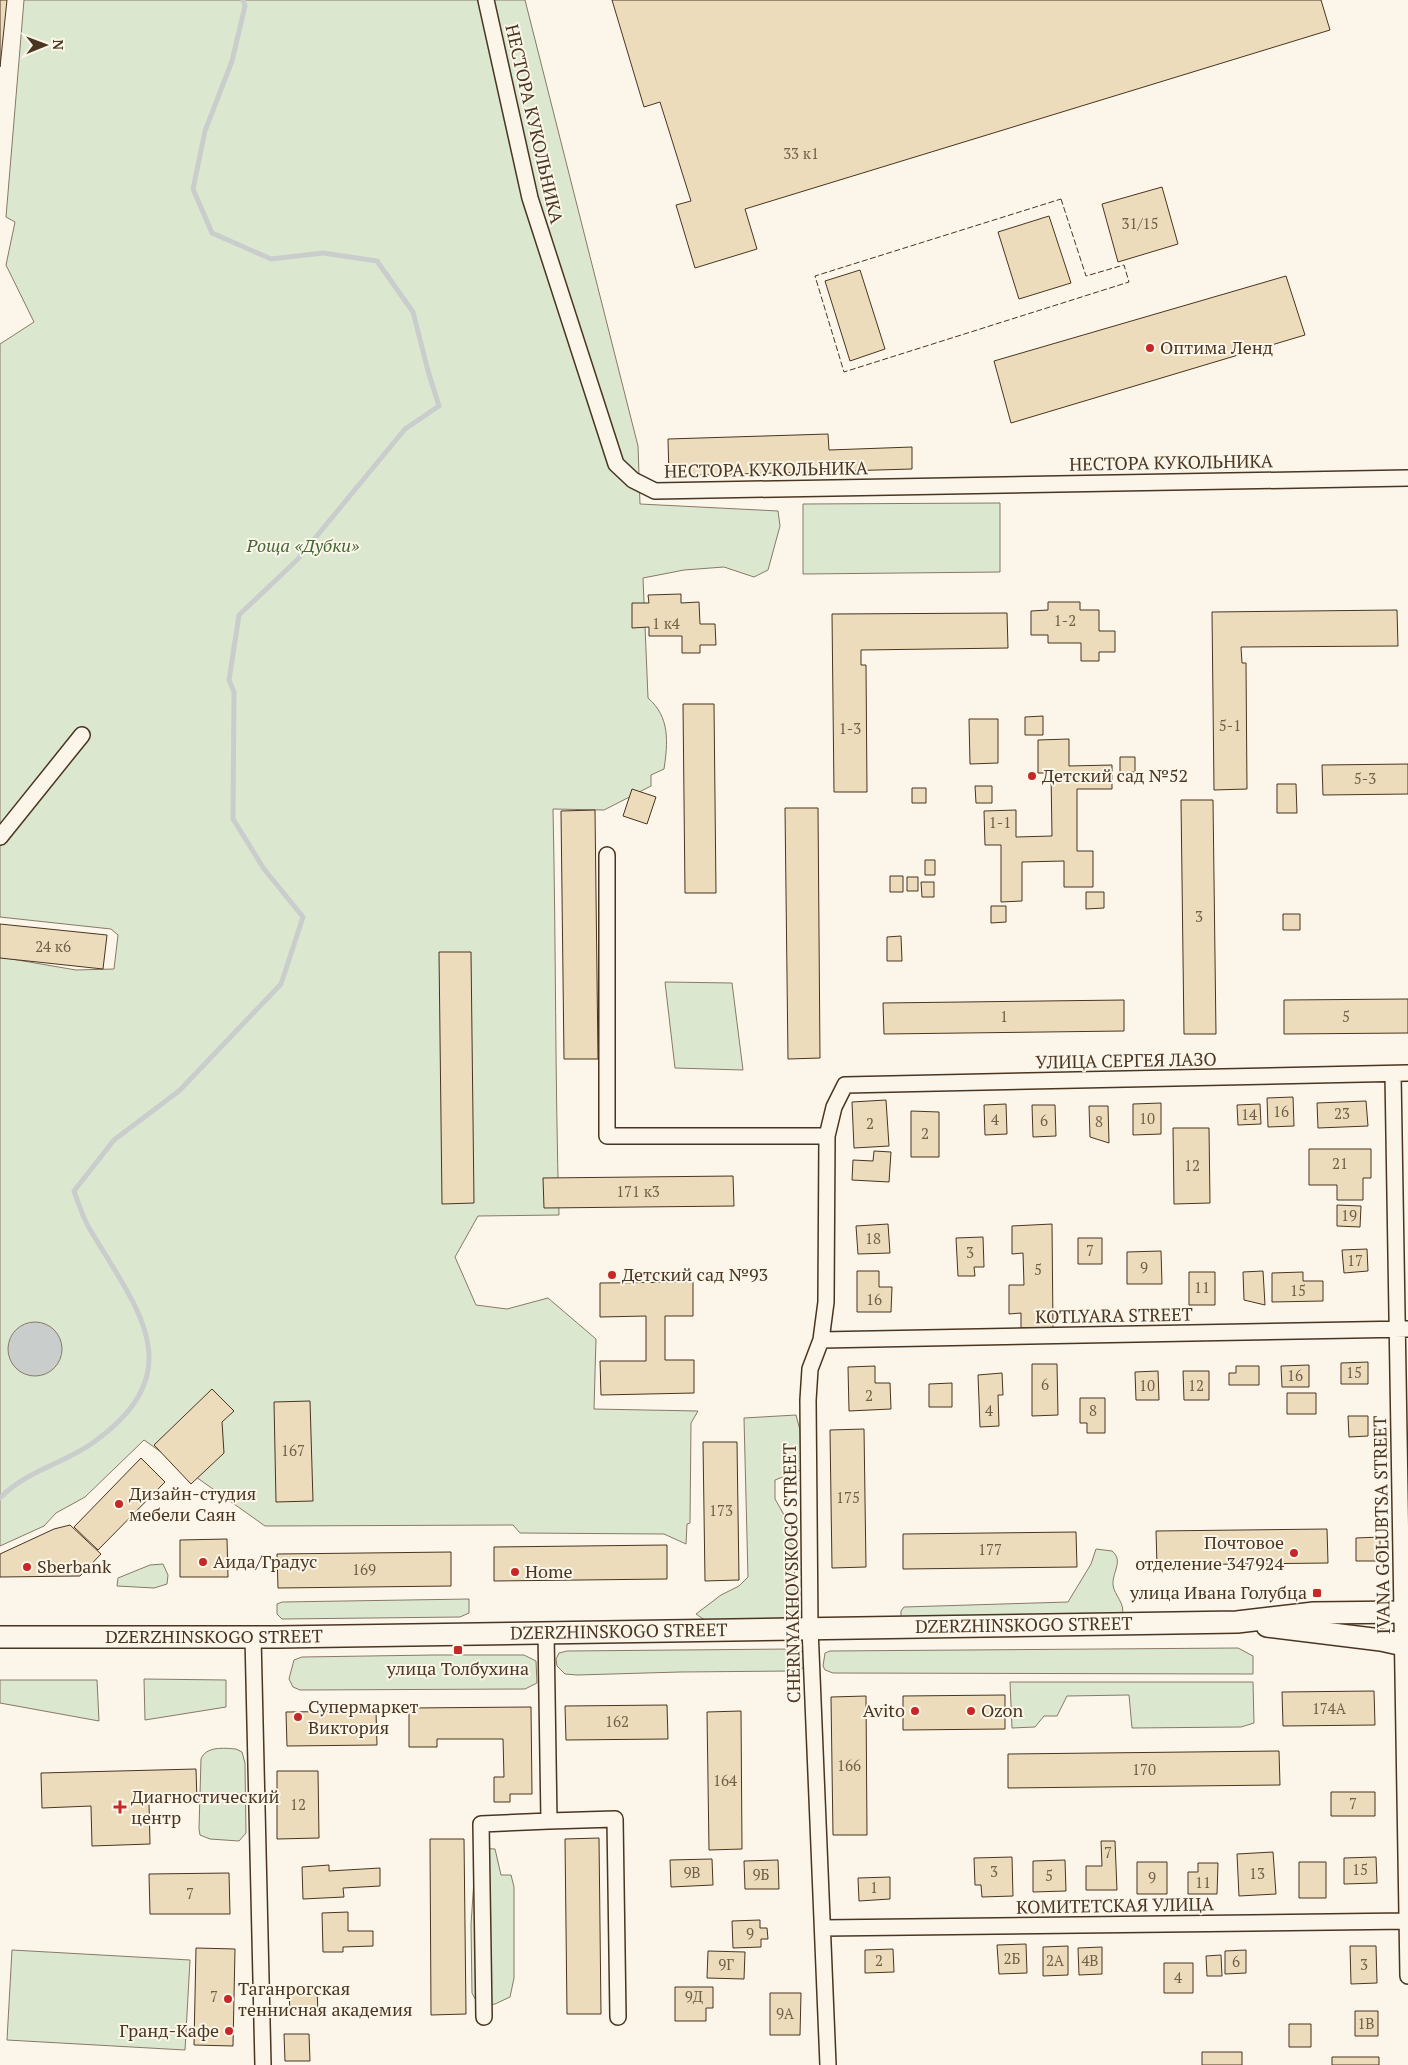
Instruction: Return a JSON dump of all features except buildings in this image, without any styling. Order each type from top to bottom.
[{"type":"main road","points":[[1237,1622],[1314,1613],[1405,1612]]},
{"type":"main road","points":[[1237,1622],[1320,1634],[1381,1640],[1406,1646]]},
{"type":"main road","name":"DZERZHINSKOGO STREET","points":[[0,1637],[253,1637],[1237,1622]]},
{"type":"street","name":"НЕСТОРА КУКОЛЬНИКА","points":[[486,0],[530,198],[616,464],[633,480],[654,491],[1408,478]]},
{"type":"street","points":[[0,837],[82,734]]},
{"type":"street","points":[[607,855],[607,1136],[827,1136]]},
{"type":"street","name":"IVANA GOLUBTSA STREET","points":[[1392,1074],[1402,1329],[1408,1976]]},
{"type":"street","name":"УЛИЦА СЕРГЕЯ ЛАЗО","points":[[845,1086],[1408,1074]]},
{"type":"street","name":"CHERNYAKHOVSKOGO STREET","points":[[828,2065],[810,1628],[808,1400],[810,1370],[821,1340],[826,1302],[827,1136],[834,1107],[845,1086]]},
{"type":"street","name":"KOTLYARA STREET","points":[[821,1340],[1402,1329]]},
{"type":"street","points":[[546,1632],[548,1821]]},
{"type":"street","points":[[253,1637],[263,2065]]},
{"type":"street","points":[[484,2017],[481,1824],[615,1819],[618,2017]]},
{"type":"street","name":"КОМИТЕТСКАЯ УЛИЦА","points":[[822,1928],[1408,1921]]},
{"type":"green space","name":"Роща «Дубки»","points":[[24,0],[525,0],[638,446],[640,504],[778,511],[780,526],[768,570],[754,577],[724,567],[684,570],[643,578],[648,698],[655,705],[664,722],[666,749],[664,769],[651,775],[651,786],[604,810],[553,809],[559,1215],[478,1216],[455,1257],[476,1305],[507,1309],[548,1298],[596,1339],[594,1409],[698,1411],[691,1423],[690,1523],[687,1524],[686,1544],[664,1534],[520,1533],[513,1525],[265,1526],[144,1440],[85,1497],[56,1513],[44,1526],[0,1546],[0,957],[76,970],[114,969],[118,935],[111,929],[0,917],[0,344],[34,322],[6,265],[15,222],[6,217]]},
{"type":"green space","points":[[1000,503],[1000,572],[803,574],[803,504]]},
{"type":"green space","points":[[665,982],[732,983],[743,1070],[675,1068]]},
{"type":"green space","points":[[796,1415],[800,1430],[801,1470],[775,1480],[775,1499],[787,1520],[787,1541],[797,1547],[794,1577],[797,1608],[788,1618],[706,1621],[696,1614],[721,1595],[739,1586],[748,1577],[744,1418]]},
{"type":"green space","points":[[1096,1549],[1112,1551],[1117,1559],[1113,1585],[1121,1603],[1122,1615],[901,1617],[901,1611],[904,1607],[1068,1602],[1091,1564]]},
{"type":"green space","points":[[163,1564],[168,1575],[167,1584],[154,1588],[117,1586],[118,1578],[150,1565]]},
{"type":"green space","points":[[469,1599],[469,1613],[460,1617],[282,1619],[277,1614],[277,1604],[282,1602]]},
{"type":"green space","points":[[1238,1648],[1253,1656],[1253,1674],[833,1673],[825,1670],[823,1666],[825,1653],[830,1651]]},
{"type":"green space","points":[[792,1649],[801,1651],[804,1654],[805,1664],[802,1669],[792,1671],[577,1675],[565,1674],[557,1666],[556,1659],[559,1653],[567,1651]]},
{"type":"green space","points":[[524,1655],[536,1661],[537,1683],[525,1689],[300,1690],[293,1687],[289,1679],[294,1660],[302,1657]]},
{"type":"green space","points":[[144,1679],[226,1680],[226,1707],[145,1720]]},
{"type":"green space","points":[[0,1680],[97,1680],[99,1721],[0,1703]]},
{"type":"green space","points":[[1010,1682],[1253,1682],[1254,1723],[1241,1727],[1132,1728],[1129,1695],[1067,1696],[1057,1716],[1044,1716],[1035,1727],[1012,1728]]},
{"type":"green space","points":[[221,1748],[236,1749],[242,1752],[245,1763],[246,1833],[239,1841],[210,1839],[200,1835],[199,1829],[201,1759],[203,1755],[211,1750]]},
{"type":"green space","points":[[476,1848],[495,1849],[501,1875],[511,1875],[514,1887],[514,1978],[510,1997],[495,2004],[479,2006],[472,1993],[471,1925]]},
{"type":"green space","points":[[12,1950],[190,1960],[185,2050],[7,2040]]},
{"type":"shaded area","points":[[35,1322],[45,1324],[54,1330],[60,1339],[62,1349],[60,1359],[54,1368],[45,1374],[35,1376],[25,1374],[16,1368],[10,1359],[8,1349],[10,1339],[16,1330],[25,1324]]},
{"type":"waterway","points":[[0,1498],[22,1481],[82,1450],[125,1415],[142,1389],[149,1363],[146,1337],[137,1311],[88,1226],[74,1191],[114,1140],[179,1091],[281,984],[303,917],[264,869],[233,819],[234,692],[229,680],[239,615],[297,560],[405,429],[439,406],[413,312],[377,261],[323,253],[271,259],[212,233],[193,189],[205,131],[232,61],[245,6],[243,0]]},
{"type":"fence","points":[[1061,199],[1086,276],[1124,265],[1129,282],[844,372],[815,276],[1061,199]]},
{"type":"place","name":"Оптима Ленд","points":[[1150,348]]},
{"type":"place","name":"Детский сад №52","points":[[1032,776]]},
{"type":"place","name":"Детский сад №93","points":[[612,1275]]},
{"type":"place","name":"Дизайн-студия мебели Саян","points":[[119,1504]]},
{"type":"place","name":"Почтовое отделение 347924","points":[[1294,1553]]},
{"type":"place","name":"Аида/Градус","points":[[203,1562]]},
{"type":"place","name":"Sberbank","points":[[27,1567]]},
{"type":"place","name":"Home","points":[[515,1572]]},
{"type":"place","name":"улица Ивана Голубца","points":[[1317,1593]]},
{"type":"place","name":"улица Толбухина","points":[[458,1650]]},
{"type":"place","name":"Avito","points":[[915,1711]]},
{"type":"place","name":"Ozon","points":[[971,1711]]},
{"type":"place","name":"Супермаркет Виктория","points":[[298,1717]]},
{"type":"place","name":"Диагностический центр","points":[[120,1807]]},
{"type":"place","name":"Таганрогская теннисная академия","points":[[228,1999]]},
{"type":"place","name":"Гранд-Кафе","points":[[229,2031]]}]
